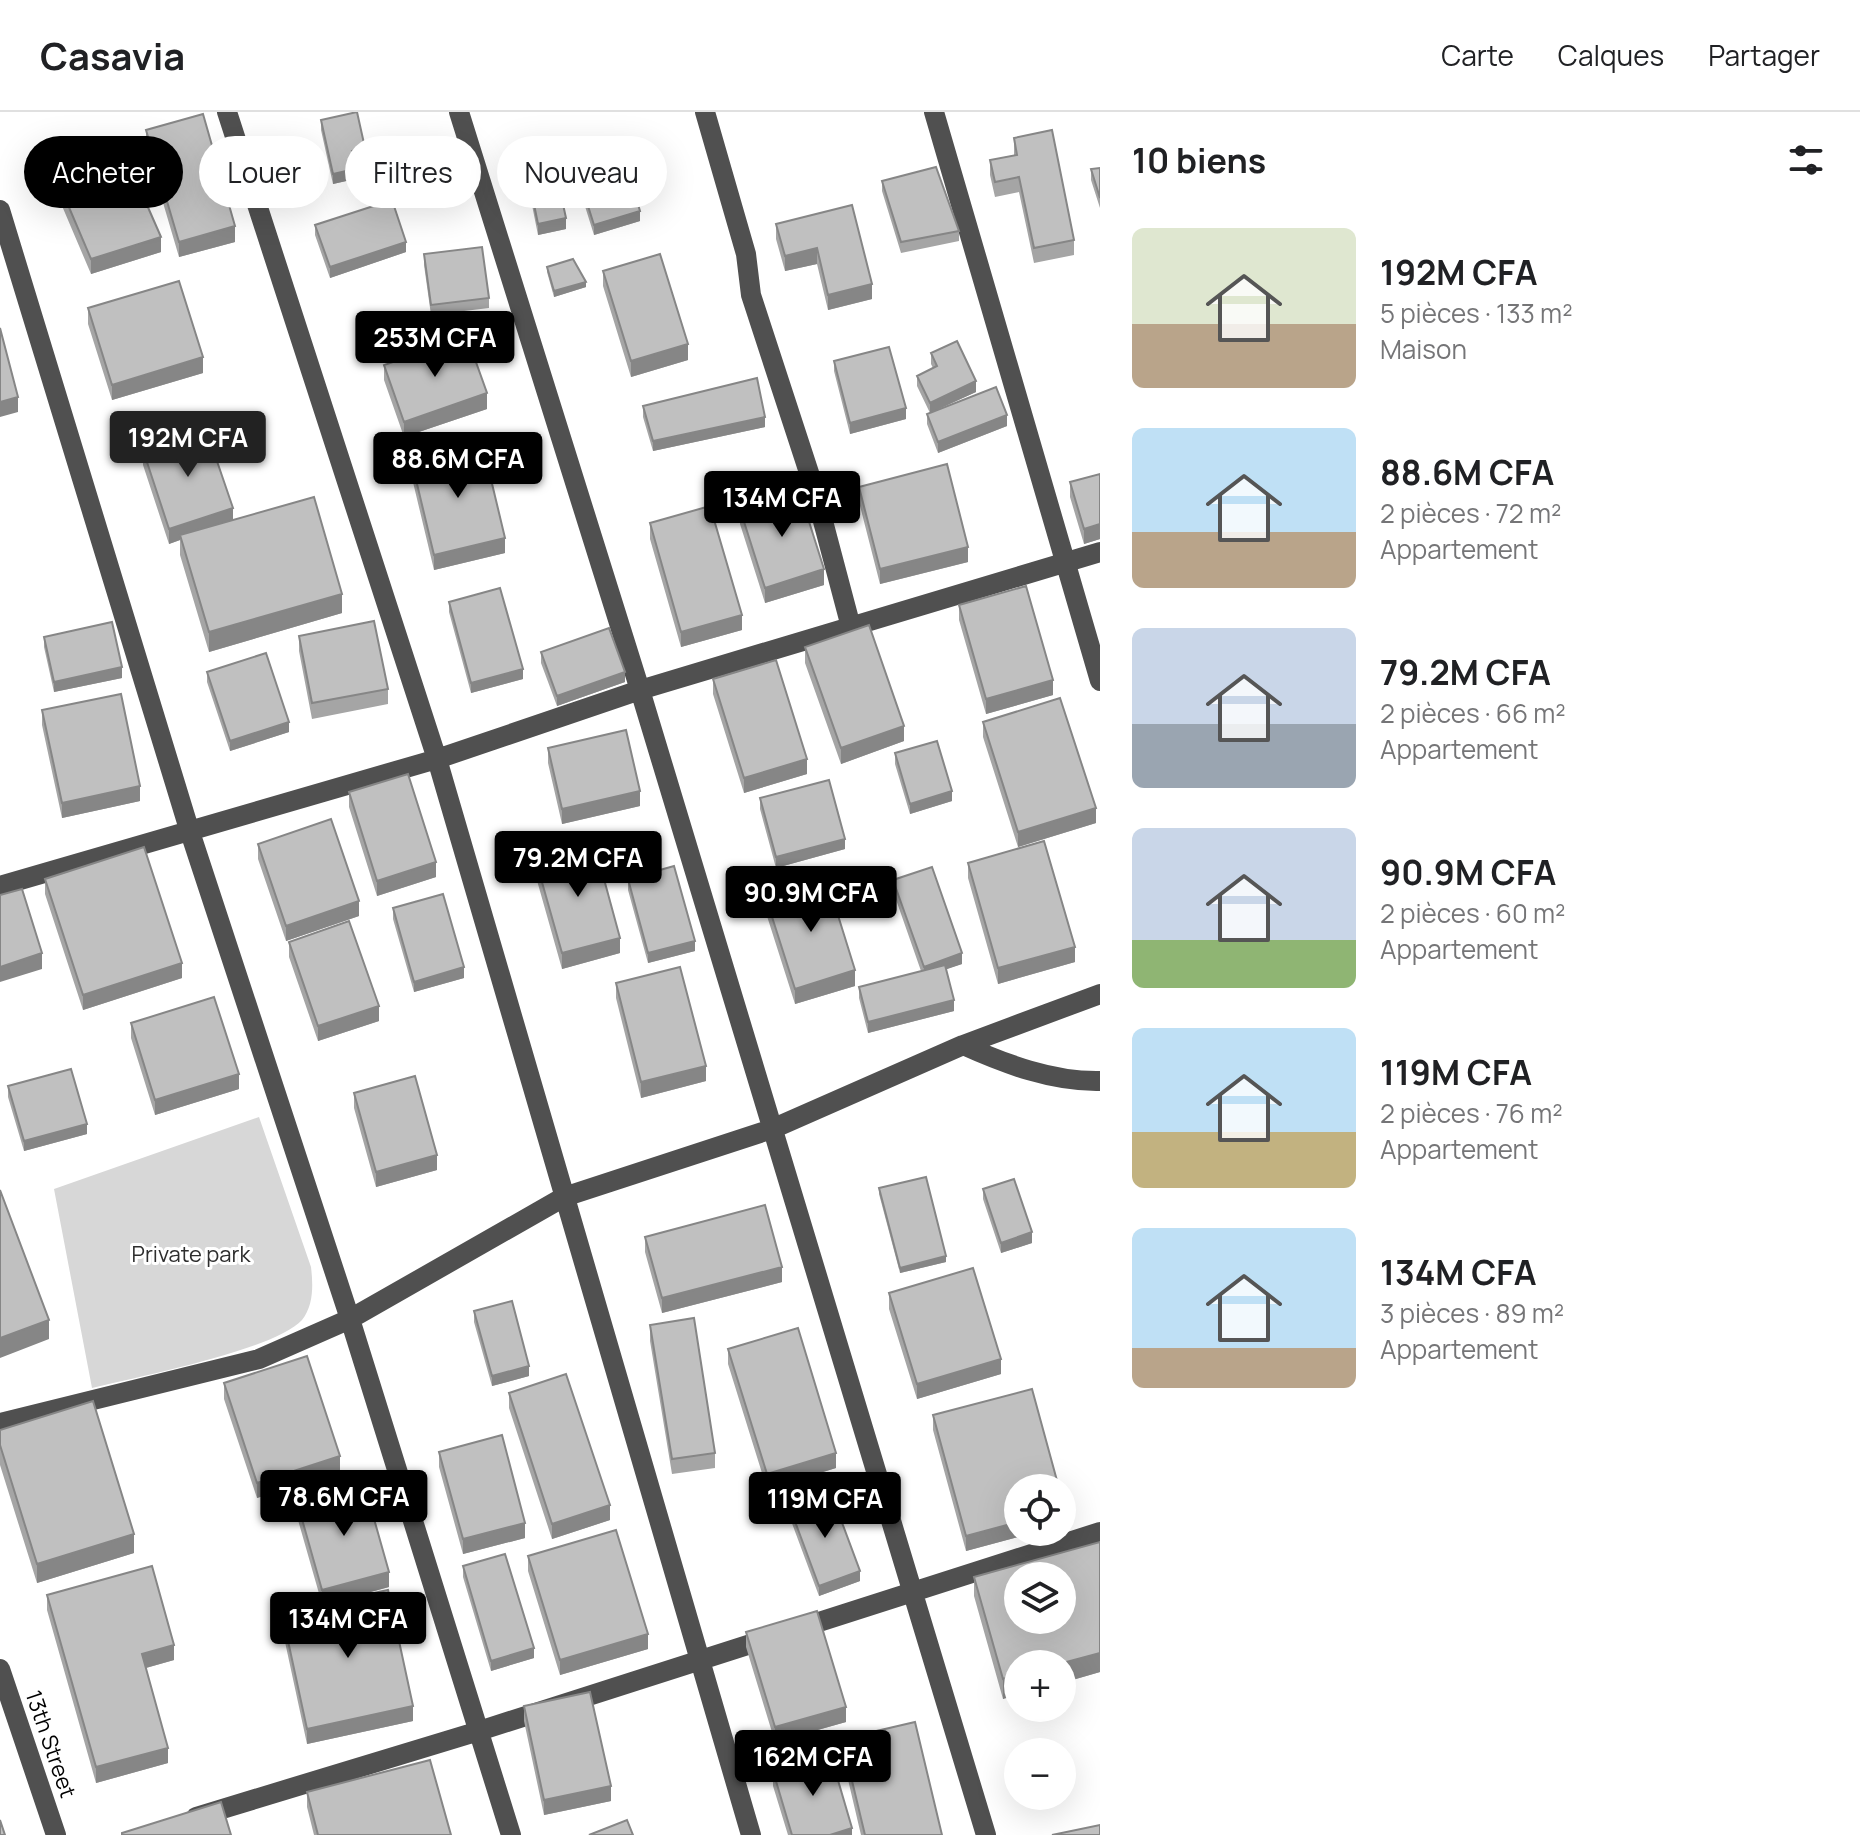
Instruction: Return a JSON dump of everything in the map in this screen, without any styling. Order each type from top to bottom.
[{"type":"street","points":[[227,112],[437,759],[751,1835]]},
{"type":"street","points":[[459,112],[640,690],[986,1835]]},
{"type":"street","points":[[705,112],[746,254],[751,295],[815,491],[851,627]]},
{"type":"street","points":[[934,112],[1100,681]]},
{"type":"street","points":[[0,210],[189,829],[350,1319],[511,1835]]},
{"type":"street","points":[[0,886],[437,759],[640,690],[1100,552]]},
{"type":"street","points":[[0,1423],[259,1359],[350,1319],[564,1197],[772,1129],[963,1045],[1100,994]]},
{"type":"street","points":[[963,1045],[1003,1064],[1082,1081],[1100,1081]]},
{"type":"street","points":[[181,1821],[479,1731],[1100,1532]]},
{"type":"street","name":"13th Street","points":[[0,1669],[56,1835]]},
{"type":"green space","name":"Private park","points":[[259,1117],[311,1267],[312,1294],[306,1314],[287,1331],[264,1342],[171,1370],[92,1388],[54,1189]]},
{"type":"building","points":[[357,112],[362,136],[345,136],[345,171],[333,174],[329,136],[325,136],[321,120]]},
{"type":"building","points":[[203,114],[209,136],[199,136],[199,208],[230,208],[235,226],[179,242],[169,208],[183,208],[183,136],[148,136],[146,130]]},
{"type":"building","points":[[1052,130],[1074,240],[1034,248],[1019,177],[995,182],[990,160],[1017,155],[1014,138]]},
{"type":"building","points":[[936,167],[959,231],[901,242],[882,181]]},
{"type":"building","points":[[1100,168],[1100,198],[1091,169]]},
{"type":"building","points":[[852,205],[872,284],[828,295],[817,248],[785,256],[776,224]]},
{"type":"building","points":[[69,208],[148,208],[161,237],[91,259]]},
{"type":"building","points":[[367,208],[395,208],[406,242],[330,267],[315,225]]},
{"type":"building","points":[[535,208],[564,208],[566,218],[538,224]]},
{"type":"building","points":[[589,208],[639,208],[640,211],[594,225]]},
{"type":"building","points":[[482,247],[489,298],[431,305],[424,254]]},
{"type":"building","points":[[660,254],[688,344],[631,361],[603,271]]},
{"type":"building","points":[[573,259],[586,282],[554,291],[547,267]]},
{"type":"building","points":[[179,281],[203,357],[112,385],[88,308]]},
{"type":"building","points":[[0,328],[18,397],[0,402]]},
{"type":"building","points":[[467,337],[487,393],[404,422],[384,365]]},
{"type":"building","points":[[957,341],[976,381],[930,403],[917,376],[937,366],[931,353]]},
{"type":"building","points":[[889,347],[906,408],[850,423],[834,361]]},
{"type":"building","points":[[757,378],[765,417],[653,441],[643,406]]},
{"type":"building","points":[[996,387],[1007,415],[938,442],[927,414]]},
{"type":"building","points":[[206,429],[233,508],[169,529],[143,450]]},
{"type":"building","points":[[483,446],[505,538],[434,555],[412,463]]},
{"type":"building","points":[[947,464],[968,547],[880,569],[859,487]]},
{"type":"building","points":[[1100,474],[1100,524],[1084,529],[1070,482]]},
{"type":"building","points":[[799,490],[824,569],[765,588],[740,509]]},
{"type":"building","points":[[314,497],[342,594],[209,632],[180,535]]},
{"type":"building","points":[[710,506],[742,615],[681,632],[650,523]]},
{"type":"building","points":[[1026,586],[1053,680],[986,699],[959,605]]},
{"type":"building","points":[[500,588],[523,669],[471,683],[449,602]]},
{"type":"building","points":[[374,621],[388,689],[312,703],[299,636]]},
{"type":"building","points":[[112,622],[122,667],[54,682],[44,637]]},
{"type":"building","points":[[869,625],[904,726],[841,748],[805,647]]},
{"type":"building","points":[[609,628],[625,672],[557,696],[541,652]]},
{"type":"building","points":[[266,653],[289,722],[230,741],[207,672]]},
{"type":"building","points":[[776,660],[807,759],[744,778],[713,679]]},
{"type":"building","points":[[121,694],[140,786],[62,803],[42,710]]},
{"type":"building","points":[[1060,698],[1096,808],[1018,832],[983,722]]},
{"type":"building","points":[[626,730],[640,791],[562,809],[548,748]]},
{"type":"building","points":[[937,741],[952,791],[910,804],[895,753]]},
{"type":"building","points":[[408,774],[436,862],[377,881],[349,792]]},
{"type":"building","points":[[829,780],[845,839],[776,857],[760,798]]},
{"type":"building","points":[[331,819],[359,901],[286,926],[258,844]]},
{"type":"building","points":[[1044,841],[1075,947],[998,968],[968,863]]},
{"type":"building","points":[[595,846],[620,938],[562,953],[536,861]]},
{"type":"building","points":[[144,847],[182,963],[83,995],[45,879]]},
{"type":"building","points":[[674,866],[695,941],[648,953],[628,879]]},
{"type":"building","points":[[932,867],[962,953],[924,967],[893,880]]},
{"type":"building","points":[[827,880],[855,970],[795,989],[766,898]]},
{"type":"building","points":[[22,889],[42,953],[0,967],[0,895]]},
{"type":"building","points":[[443,894],[464,967],[414,982],[393,908]]},
{"type":"building","points":[[349,921],[379,1006],[318,1026],[289,942]]},
{"type":"building","points":[[945,965],[954,1000],[868,1022],[859,987]]},
{"type":"building","points":[[680,967],[706,1066],[641,1082],[616,983]]},
{"type":"building","points":[[214,997],[239,1074],[155,1100],[131,1023]]},
{"type":"building","points":[[71,1069],[87,1124],[24,1141],[8,1086]]},
{"type":"building","points":[[415,1076],[437,1155],[376,1172],[354,1093]]},
{"type":"building","points":[[926,1177],[946,1256],[900,1268],[879,1188]]},
{"type":"building","points":[[1014,1179],[1032,1232],[1001,1243],[983,1189]]},
{"type":"building","points":[[0,1190],[49,1320],[0,1338]]},
{"type":"building","points":[[765,1205],[782,1267],[662,1298],[645,1237]]},
{"type":"building","points":[[973,1268],[1001,1359],[917,1384],[889,1293]]},
{"type":"building","points":[[512,1301],[529,1366],[492,1376],[474,1311]]},
{"type":"building","points":[[694,1318],[715,1453],[672,1459],[650,1325]]},
{"type":"building","points":[[798,1328],[836,1453],[767,1474],[728,1349]]},
{"type":"building","points":[[307,1356],[340,1456],[257,1483],[224,1383]]},
{"type":"building","points":[[566,1374],[610,1505],[552,1524],[509,1393]]},
{"type":"building","points":[[1032,1389],[1055,1474],[1004,1474],[1004,1526],[966,1536],[933,1415]]},
{"type":"building","points":[[93,1401],[134,1534],[37,1564],[0,1445],[0,1430]]},
{"type":"building","points":[[502,1435],[525,1523],[463,1539],[439,1452]]},
{"type":"building","points":[[365,1487],[389,1572],[322,1590],[298,1505]]},
{"type":"building","points":[[831,1493],[860,1571],[819,1586],[790,1508]]},
{"type":"building","points":[[616,1530],[648,1634],[560,1660],[528,1556]]},
{"type":"building","points":[[1100,1542],[1100,1653],[1076,1659],[1076,1650],[1004,1650],[1003,1679],[974,1577],[1004,1569],[1004,1634],[1076,1634],[1076,1562],[1028,1562]]},
{"type":"building","points":[[505,1554],[534,1648],[491,1661],[463,1566]]},
{"type":"building","points":[[152,1566],[174,1645],[142,1654],[168,1748],[96,1767],[47,1595]]},
{"type":"building","points":[[388,1590],[413,1706],[307,1729],[282,1613]]},
{"type":"building","points":[[817,1611],[846,1707],[775,1727],[746,1632]]},
{"type":"building","points":[[590,1692],[611,1786],[544,1800],[524,1706]]},
{"type":"building","points":[[915,1722],[942,1835],[865,1835],[842,1739]]},
{"type":"building","points":[[830,1753],[852,1828],[830,1835],[792,1835],[773,1771]]},
{"type":"building","points":[[430,1760],[451,1835],[318,1835],[307,1792]]},
{"type":"building","points":[[221,1802],[231,1835],[122,1835],[122,1833]]},
{"type":"building","points":[[627,1820],[633,1835],[589,1835]]},
{"type":"building","points":[[1100,1825],[1100,1835],[1052,1835]]}]
